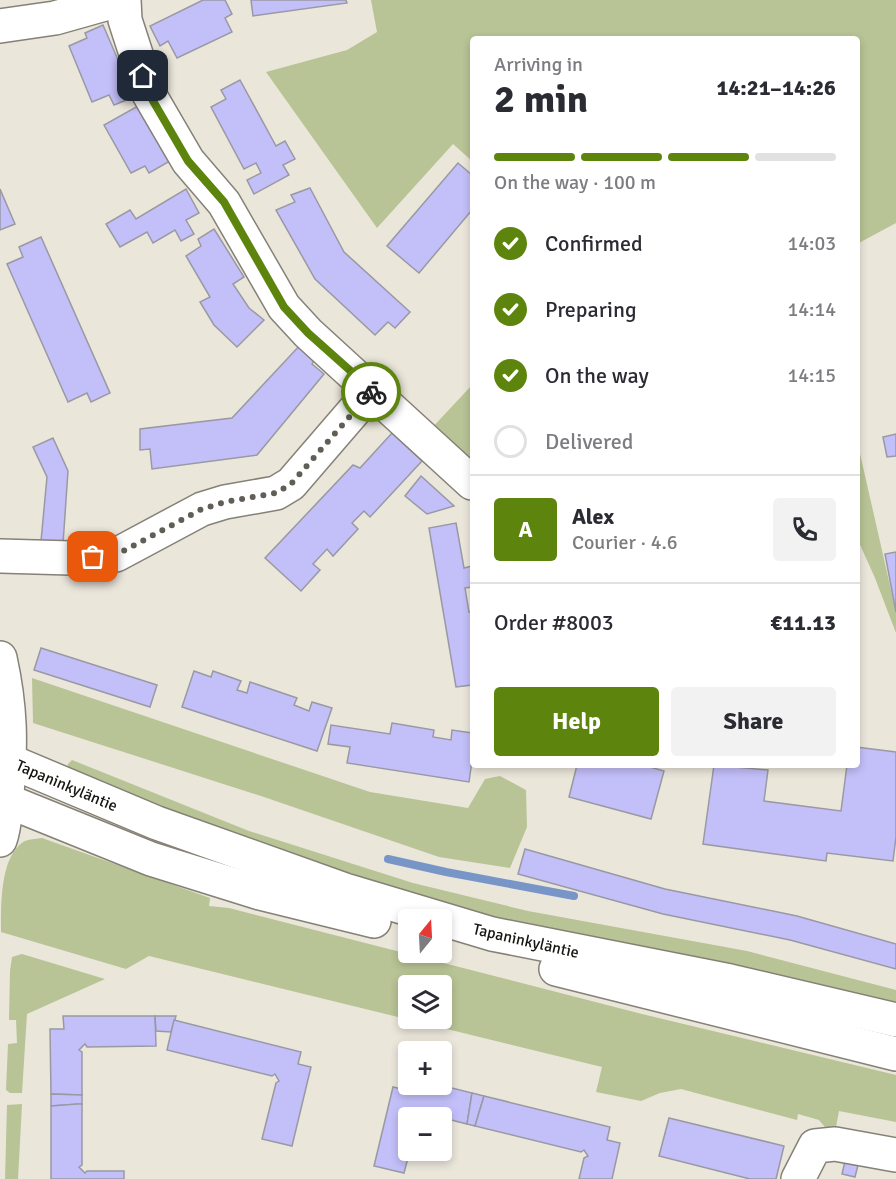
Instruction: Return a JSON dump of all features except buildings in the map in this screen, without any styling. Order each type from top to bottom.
[{"type":"main road","points":[[0,26],[55,18],[119,0]]},
{"type":"main road","points":[[124,0],[125,20],[149,94],[188,161],[224,202],[284,307],[308,333],[470,481]]},
{"type":"main road","points":[[0,556],[71,558],[116,555],[202,509],[225,502],[276,493],[291,484],[372,390]]},
{"type":"main road","points":[[0,658],[8,696],[10,728],[5,759],[0,840]]},
{"type":"main road","name":"Tapaninkyläntie","points":[[5,759],[190,835],[345,890],[492,934],[673,969],[896,1020]]},
{"type":"main road","points":[[3,799],[151,859],[260,893],[398,928]]},
{"type":"main road","name":"Tapaninkyläntie","points":[[452,942],[896,1054]]},
{"type":"main road","points":[[798,1179],[815,1146],[835,1144],[896,1155]]},
{"type":"green space","points":[[371,0],[896,0],[896,223],[860,242],[860,36],[470,36],[470,159],[453,144],[377,228],[266,72],[347,50],[377,32]]},
{"type":"green space","points":[[470,387],[470,467],[430,430]]},
{"type":"green space","points":[[860,454],[896,612],[896,633],[860,545]]},
{"type":"green space","points":[[32,678],[370,792],[468,808],[485,779],[500,776],[526,790],[527,827],[510,868],[439,857],[261,796],[33,723]]},
{"type":"green space","points":[[72,760],[249,831],[413,883],[528,911],[747,951],[896,990],[896,1009],[503,923],[319,869],[66,770]]},
{"type":"green space","points":[[42,838],[210,898],[209,906],[229,908],[398,951],[398,963],[443,963],[896,1075],[896,1122],[839,1111],[834,1138],[819,1120],[798,1114],[797,1120],[681,1089],[660,1093],[641,1101],[596,1092],[602,1067],[447,1029],[452,1029],[452,975],[398,975],[398,1017],[149,956],[126,969],[1,932],[3,882],[6,870],[15,849],[23,842]]},
{"type":"green space","points":[[22,954],[105,979],[27,1014],[22,1093],[10,1093],[6,1090],[8,1044],[17,1043],[16,1020],[9,1020],[10,971],[12,957]]},
{"type":"green space","points":[[22,1104],[18,1179],[5,1179],[7,1105]]},
{"type":"waterway","points":[[388,859],[574,896]]},
{"type":"way so far","points":[[93,557],[116,555],[202,509],[225,502],[276,493],[291,484],[371,392]]},
{"type":"route","points":[[143,76],[149,94],[188,161],[224,202],[284,307],[308,333],[372,390],[371,392]]}]
